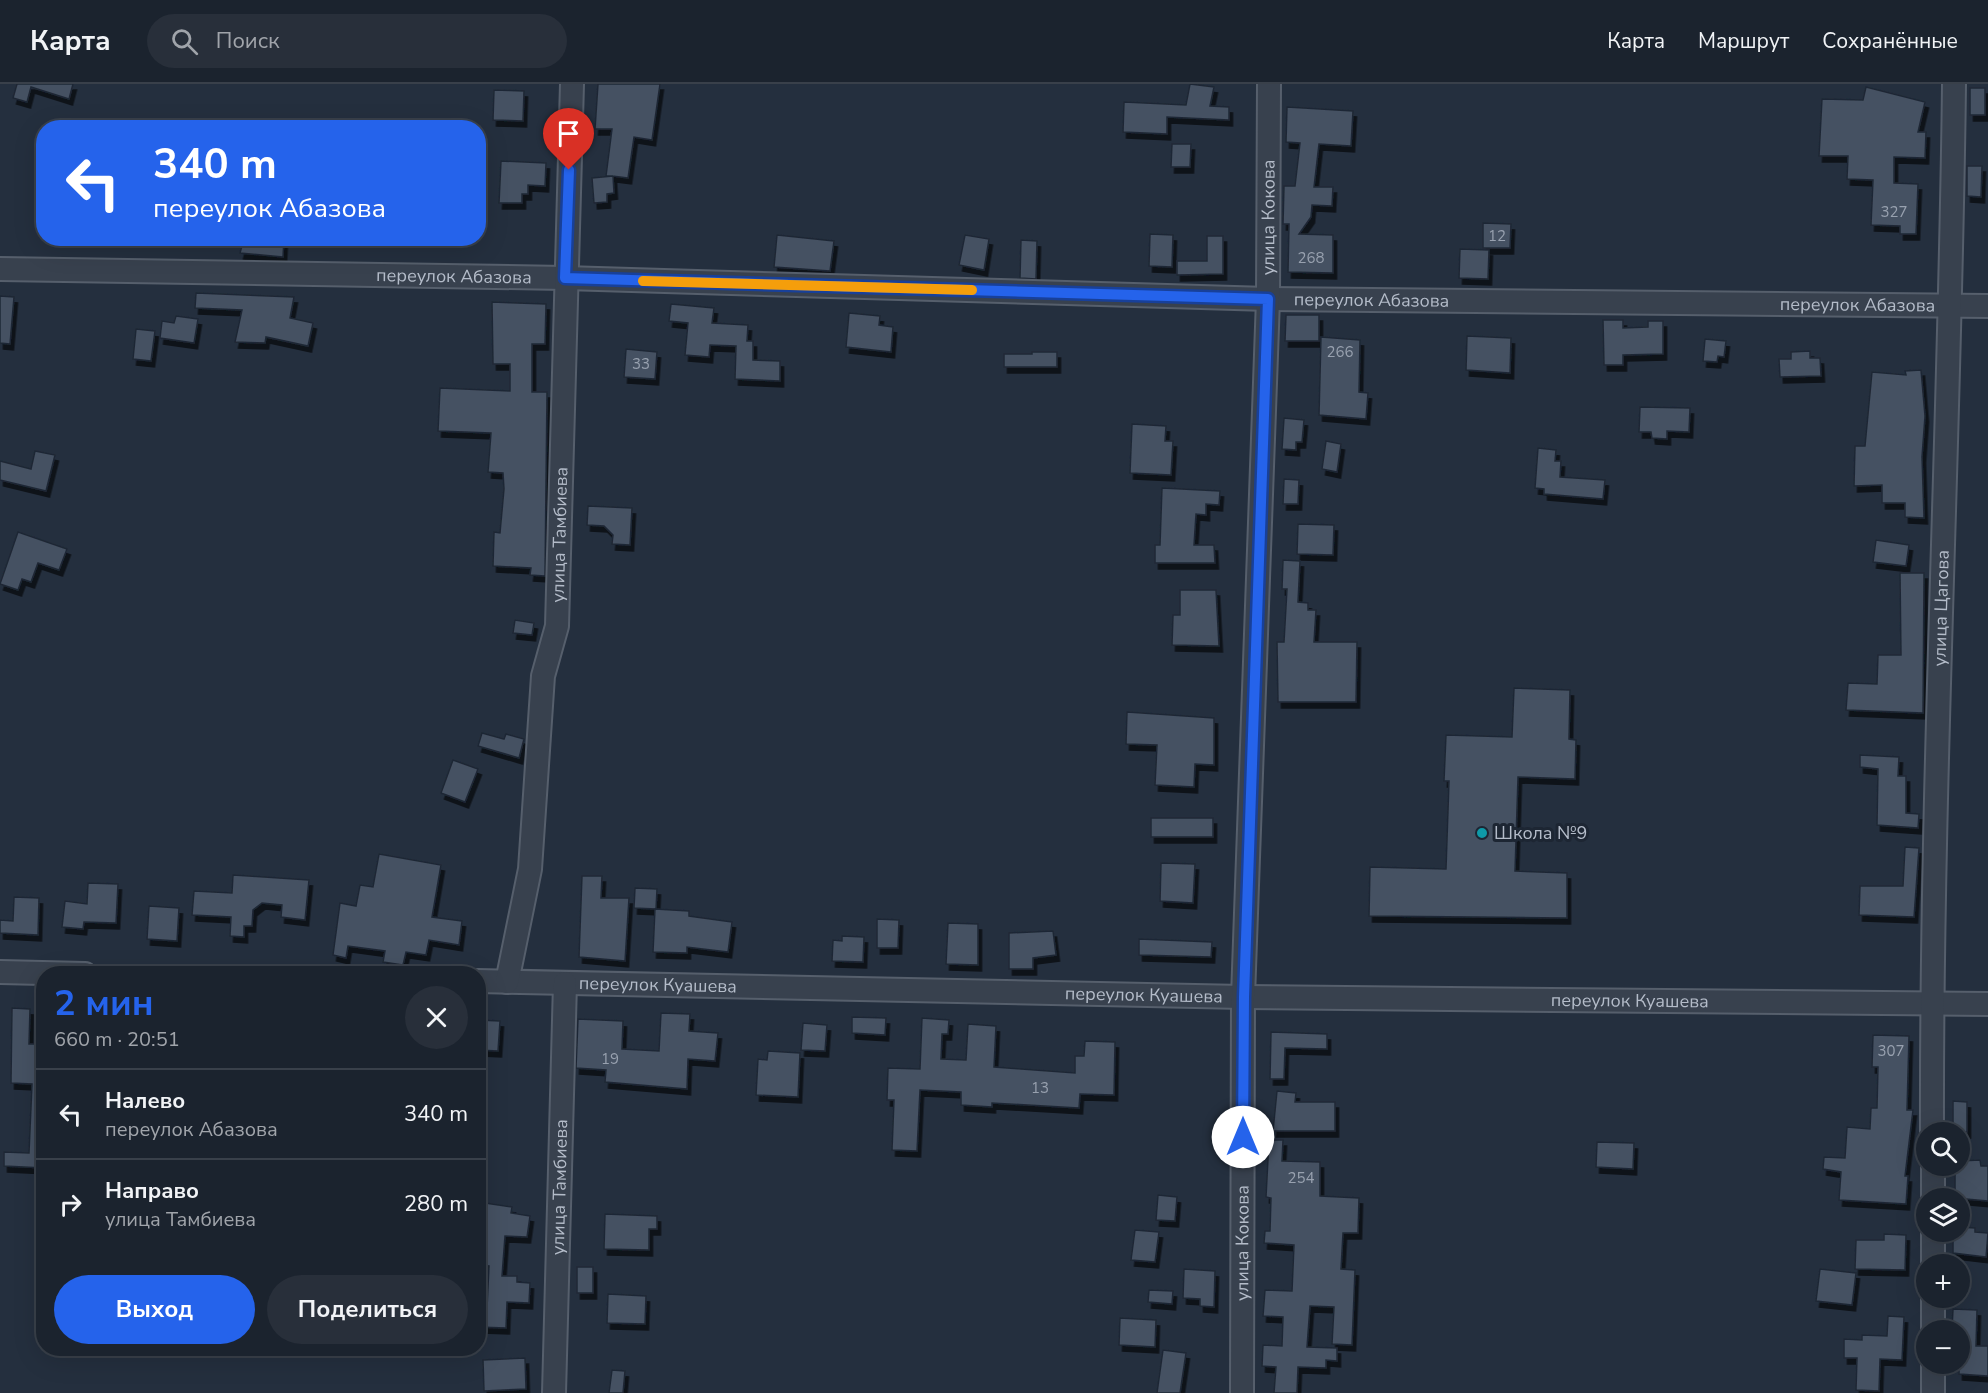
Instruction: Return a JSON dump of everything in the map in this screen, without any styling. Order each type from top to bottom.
[{"type":"street","name":"улица Тамбиева","points":[[507,982],[530,869],[543,675],[557,626],[572,84]]},
{"type":"street","name":"улица Кокова","points":[[1242,1393],[1244,997],[1268,299],[1269,84]]},
{"type":"street","name":"улица Цагова","points":[[1932,1122],[1932,1003],[1952,305],[1954,84]]},
{"type":"street","name":"переулок Абазова","points":[[0,269],[565,278],[1268,299],[1988,306]]},
{"type":"street","points":[[0,972],[36,973]]},
{"type":"street","name":"переулок Куашева","points":[[486,981],[1244,997],[1988,1004]]},
{"type":"street","name":"улица Тамбиева","points":[[554,1393],[565,983]]},
{"type":"street","points":[[1933,1374],[1933,1393]]},
{"type":"building","points":[[17,84],[73,84],[69,99],[31,87],[27,102],[13,98]]},
{"type":"building","points":[[598,84],[660,84],[652,140],[634,137],[628,178],[606,176],[612,129],[595,129]]},
{"type":"building","points":[[1190,84],[1214,87],[1210,106],[1229,107],[1229,120],[1167,117],[1167,134],[1123,132],[1124,102],[1186,105]]},
{"type":"building","points":[[1866,87],[1925,102],[1918,132],[1926,132],[1925,158],[1894,157],[1894,183],[1918,184],[1916,234],[1900,234],[1900,226],[1871,225],[1873,180],[1847,179],[1848,156],[1819,156],[1822,99],[1863,100]]},
{"type":"building","points":[[1970,88],[1985,88],[1985,115],[1970,115]]},
{"type":"building","points":[[494,90],[524,91],[523,121],[493,120]]},
{"type":"building","points":[[1287,107],[1353,111],[1351,146],[1319,144],[1314,187],[1333,187],[1332,206],[1312,205],[1311,217],[1299,234],[1333,235],[1333,273],[1288,272],[1289,224],[1283,224],[1284,186],[1295,186],[1300,143],[1286,142]]},
{"type":"building","points":[[1172,144],[1191,144],[1190,167],[1171,167]]},
{"type":"building","points":[[501,161],[546,163],[545,186],[528,185],[528,194],[522,194],[522,203],[499,203]]},
{"type":"building","points":[[1967,166],[1982,166],[1981,197],[1967,196]]},
{"type":"building","points":[[613,176],[614,193],[607,194],[607,202],[594,203],[592,178]]},
{"type":"building","points":[[1483,223],[1511,224],[1510,248],[1483,248]]},
{"type":"building","points":[[1150,234],[1173,235],[1172,267],[1149,266]]},
{"type":"building","points":[[777,235],[834,241],[830,271],[774,267]]},
{"type":"building","points":[[965,235],[989,239],[984,270],[959,265]]},
{"type":"building","points":[[1207,236],[1223,236],[1223,274],[1177,275],[1177,261],[1207,261]]},
{"type":"building","points":[[1021,240],[1037,241],[1036,279],[1020,278]]},
{"type":"building","points":[[242,246],[284,246],[283,257],[240,253]]},
{"type":"building","points":[[1460,249],[1489,250],[1488,279],[1459,278]]},
{"type":"building","points":[[196,293],[294,297],[290,318],[313,323],[308,346],[266,337],[265,343],[235,342],[242,310],[195,308]]},
{"type":"building","points":[[0,296],[14,297],[10,344],[0,343]]},
{"type":"building","points":[[492,302],[546,304],[545,344],[532,344],[532,392],[547,392],[545,576],[530,575],[531,568],[493,566],[494,532],[500,533],[504,489],[503,473],[488,472],[491,433],[438,431],[440,388],[510,391],[510,364],[493,364]]},
{"type":"building","points":[[671,304],[714,308],[712,323],[748,325],[747,341],[753,341],[753,360],[780,361],[780,381],[735,379],[736,346],[710,345],[709,357],[685,355],[688,323],[669,321]]},
{"type":"building","points":[[849,313],[880,316],[879,325],[893,327],[891,352],[846,347]]},
{"type":"building","points":[[1286,315],[1319,315],[1319,341],[1285,341]]},
{"type":"building","points":[[176,316],[198,319],[194,343],[160,338],[162,321],[174,323]]},
{"type":"building","points":[[1603,320],[1623,320],[1623,328],[1648,327],[1648,321],[1663,321],[1663,354],[1623,355],[1623,365],[1604,365]]},
{"type":"building","points":[[136,329],[155,331],[151,361],[133,359]]},
{"type":"building","points":[[1467,336],[1511,338],[1510,373],[1466,370]]},
{"type":"building","points":[[1321,337],[1360,340],[1359,392],[1368,393],[1366,419],[1319,415]]},
{"type":"building","points":[[1705,339],[1726,341],[1724,357],[1718,356],[1717,362],[1703,361]]},
{"type":"building","points":[[626,349],[657,352],[655,379],[624,377]]},
{"type":"building","points":[[1810,351],[1810,358],[1820,358],[1821,376],[1780,377],[1779,359],[1791,359],[1791,352]]},
{"type":"building","points":[[1032,352],[1057,352],[1057,367],[1004,367],[1004,354],[1032,354]]},
{"type":"building","points":[[1921,370],[1925,416],[1922,457],[1924,518],[1905,517],[1905,503],[1882,503],[1882,485],[1854,486],[1855,446],[1865,446],[1872,372],[1906,375],[1905,371]]},
{"type":"building","points":[[1640,407],[1690,408],[1689,432],[1667,431],[1667,439],[1652,438],[1651,432],[1639,432]]},
{"type":"building","points":[[1284,418],[1304,420],[1302,442],[1296,442],[1296,450],[1282,449]]},
{"type":"building","points":[[1132,424],[1166,426],[1165,441],[1173,441],[1171,475],[1130,473]]},
{"type":"building","points":[[1326,441],[1341,444],[1337,472],[1322,469]]},
{"type":"building","points":[[1538,448],[1556,450],[1555,461],[1561,461],[1560,477],[1605,480],[1603,499],[1544,494],[1544,489],[1535,488]]},
{"type":"building","points":[[35,451],[55,455],[46,491],[0,480],[0,461],[31,469]]},
{"type":"building","points":[[1284,479],[1299,480],[1298,504],[1283,504]]},
{"type":"building","points":[[1162,488],[1220,491],[1219,505],[1206,504],[1206,515],[1196,514],[1194,545],[1214,545],[1215,563],[1155,563],[1155,545],[1160,545]]},
{"type":"building","points":[[588,506],[632,508],[630,545],[612,544],[613,535],[604,526],[587,525]]},
{"type":"building","points":[[1298,524],[1334,525],[1333,555],[1297,554]]},
{"type":"building","points":[[18,532],[67,549],[59,570],[38,563],[31,582],[22,579],[18,590],[0,584]]},
{"type":"building","points":[[1876,540],[1909,545],[1906,566],[1873,562]]},
{"type":"building","points":[[1283,560],[1300,561],[1298,602],[1308,603],[1308,610],[1316,610],[1314,642],[1357,642],[1356,702],[1278,702],[1277,642],[1284,642],[1287,589],[1282,589]]},
{"type":"building","points":[[1900,573],[1924,573],[1923,713],[1846,710],[1848,683],[1877,684],[1878,655],[1901,655]]},
{"type":"building","points":[[1180,590],[1216,590],[1219,646],[1172,645],[1173,615],[1180,615]]},
{"type":"building","points":[[515,620],[534,623],[532,635],[513,633]]},
{"type":"building","name":"Школа №9","points":[[1514,688],[1570,690],[1569,739],[1576,740],[1575,779],[1518,777],[1515,871],[1567,873],[1567,918],[1369,916],[1370,867],[1446,869],[1449,781],[1444,781],[1446,735],[1512,737]]},
{"type":"building","points":[[1127,712],[1214,718],[1214,765],[1195,764],[1194,787],[1155,785],[1157,745],[1126,744]]},
{"type":"building","points":[[482,733],[504,739],[506,734],[524,739],[519,758],[478,746]]},
{"type":"building","points":[[1860,755],[1899,757],[1898,776],[1906,776],[1906,813],[1919,814],[1918,828],[1877,825],[1878,769],[1860,767]]},
{"type":"building","points":[[453,760],[478,769],[465,802],[441,793]]},
{"type":"building","points":[[1151,818],[1213,818],[1213,837],[1151,837]]},
{"type":"building","points":[[1905,847],[1919,848],[1914,917],[1859,915],[1860,886],[1903,886]]},
{"type":"building","points":[[379,854],[441,865],[432,917],[462,921],[459,945],[429,940],[426,955],[406,952],[403,965],[383,962],[385,951],[348,946],[346,958],[333,955],[340,903],[356,906],[360,885],[373,887]]},
{"type":"building","points":[[1161,863],[1195,864],[1193,903],[1160,901]]},
{"type":"building","points":[[233,875],[309,880],[305,920],[281,917],[282,905],[262,903],[253,910],[252,926],[244,926],[244,937],[230,936],[231,917],[192,915],[194,891],[232,893]]},
{"type":"building","points":[[582,876],[602,876],[601,898],[629,898],[625,961],[579,957]]},
{"type":"building","points":[[88,883],[118,884],[116,923],[84,922],[83,929],[62,927],[65,901],[87,904]]},
{"type":"building","points":[[635,888],[657,889],[656,909],[634,908]]},
{"type":"building","points":[[14,897],[39,898],[38,935],[0,933],[0,920],[13,921]]},
{"type":"building","points":[[149,906],[179,908],[177,941],[147,939]]},
{"type":"building","points":[[655,909],[689,911],[689,916],[732,922],[728,952],[687,947],[687,953],[653,952]]},
{"type":"building","points":[[877,919],[899,920],[898,948],[877,948]]},
{"type":"building","points":[[948,923],[978,924],[978,965],[946,964]]},
{"type":"building","points":[[1053,931],[1056,955],[1033,958],[1033,969],[1009,969],[1009,933]]},
{"type":"building","points":[[842,936],[864,937],[863,962],[832,961],[833,940],[842,941]]},
{"type":"building","points":[[1139,939],[1212,942],[1211,957],[1139,955]]},
{"type":"building","points":[[12,1008],[30,1009],[29,1044],[36,1044],[36,1168],[4,1166],[4,1152],[29,1153],[32,1084],[11,1083]]},
{"type":"building","points":[[661,1013],[690,1014],[689,1031],[718,1033],[715,1061],[688,1059],[687,1089],[605,1082],[606,1070],[576,1068],[578,1019],[623,1021],[622,1049],[659,1051]]},
{"type":"building","points":[[852,1017],[886,1018],[885,1035],[852,1033]]},
{"type":"building","points":[[922,1018],[949,1020],[948,1034],[942,1034],[941,1059],[966,1060],[968,1024],[996,1026],[994,1067],[1075,1073],[1075,1056],[1084,1056],[1085,1041],[1115,1042],[1114,1095],[1080,1094],[1079,1108],[992,1103],[992,1107],[961,1105],[961,1092],[920,1090],[917,1151],[892,1150],[894,1100],[887,1100],[888,1068],[920,1069]]},
{"type":"building","points":[[486,1020],[500,1021],[498,1051],[486,1050]]},
{"type":"building","points":[[803,1023],[827,1025],[825,1051],[801,1050]]},
{"type":"building","points":[[1271,1032],[1327,1034],[1327,1049],[1285,1048],[1284,1079],[1270,1079]]},
{"type":"building","points":[[1873,1035],[1909,1036],[1907,1110],[1913,1110],[1905,1176],[1908,1176],[1906,1204],[1839,1200],[1841,1172],[1823,1169],[1824,1157],[1845,1158],[1847,1127],[1870,1129],[1871,1108],[1877,1108],[1878,1067],[1872,1067]]},
{"type":"building","points":[[768,1051],[800,1053],[798,1097],[756,1095],[758,1059],[767,1060]]},
{"type":"building","points":[[1277,1091],[1296,1093],[1295,1102],[1335,1102],[1335,1131],[1273,1131]]},
{"type":"building","points":[[1953,1101],[1967,1102],[1967,1122],[1953,1122]]},
{"type":"building","points":[[1269,1140],[1283,1140],[1282,1161],[1320,1162],[1320,1196],[1359,1198],[1358,1233],[1343,1233],[1341,1269],[1355,1270],[1352,1345],[1332,1344],[1334,1307],[1310,1306],[1307,1347],[1337,1348],[1337,1361],[1326,1360],[1326,1368],[1298,1367],[1297,1393],[1274,1393],[1276,1367],[1262,1366],[1263,1345],[1282,1346],[1283,1317],[1263,1316],[1265,1290],[1292,1291],[1294,1245],[1264,1243],[1265,1231],[1270,1231],[1271,1198],[1266,1197]]},
{"type":"building","points":[[1597,1142],[1634,1143],[1633,1169],[1596,1167]]},
{"type":"building","points":[[1970,1160],[1980,1160],[1981,1166],[1988,1166],[1988,1201],[1970,1199],[1970,1188],[1955,1188],[1955,1176],[1970,1176]]},
{"type":"building","points":[[1158,1195],[1177,1197],[1175,1221],[1156,1220]]},
{"type":"building","points":[[486,1203],[512,1207],[511,1213],[530,1216],[527,1237],[505,1236],[502,1276],[517,1276],[517,1282],[530,1283],[529,1303],[507,1302],[506,1328],[486,1327],[489,1266],[486,1266]]},
{"type":"building","points":[[605,1214],[657,1216],[657,1229],[649,1229],[649,1250],[604,1249]]},
{"type":"building","points":[[1970,1228],[1975,1228],[1975,1232],[1988,1233],[1986,1257],[1953,1253],[1953,1242],[1970,1242]]},
{"type":"building","points":[[1135,1230],[1159,1232],[1155,1262],[1131,1260]]},
{"type":"building","points":[[1884,1234],[1906,1235],[1905,1270],[1855,1269],[1856,1240],[1884,1240]]},
{"type":"building","points":[[577,1267],[593,1267],[593,1293],[577,1293]]},
{"type":"building","points":[[1184,1269],[1215,1271],[1214,1307],[1200,1306],[1200,1299],[1183,1298]]},
{"type":"building","points":[[1820,1269],[1856,1273],[1852,1305],[1816,1301]]},
{"type":"building","points":[[1149,1290],[1173,1291],[1172,1304],[1148,1302]]},
{"type":"building","points":[[608,1294],[646,1296],[645,1324],[607,1323]]},
{"type":"building","points":[[1953,1309],[1977,1310],[1976,1346],[1988,1346],[1988,1376],[1959,1374],[1970,1374],[1970,1320],[1952,1320]]},
{"type":"building","points":[[1888,1316],[1904,1317],[1902,1360],[1880,1359],[1879,1391],[1856,1390],[1857,1358],[1844,1358],[1844,1339],[1862,1340],[1862,1335],[1887,1336]]},
{"type":"building","points":[[1120,1318],[1156,1320],[1155,1347],[1119,1345]]},
{"type":"building","points":[[1163,1350],[1186,1353],[1180,1393],[1157,1393]]},
{"type":"building","points":[[525,1358],[526,1389],[484,1391],[483,1360]]},
{"type":"building","points":[[612,1370],[625,1371],[623,1393],[609,1393]]},
{"type":"slow traffic","points":[[643,281],[972,290]]},
{"type":"place","name":"Школа №9","points":[[1482,833]]},
{"type":"route","points":[[569,170],[565,278],[1268,299],[1244,997],[1243,1137]]}]
